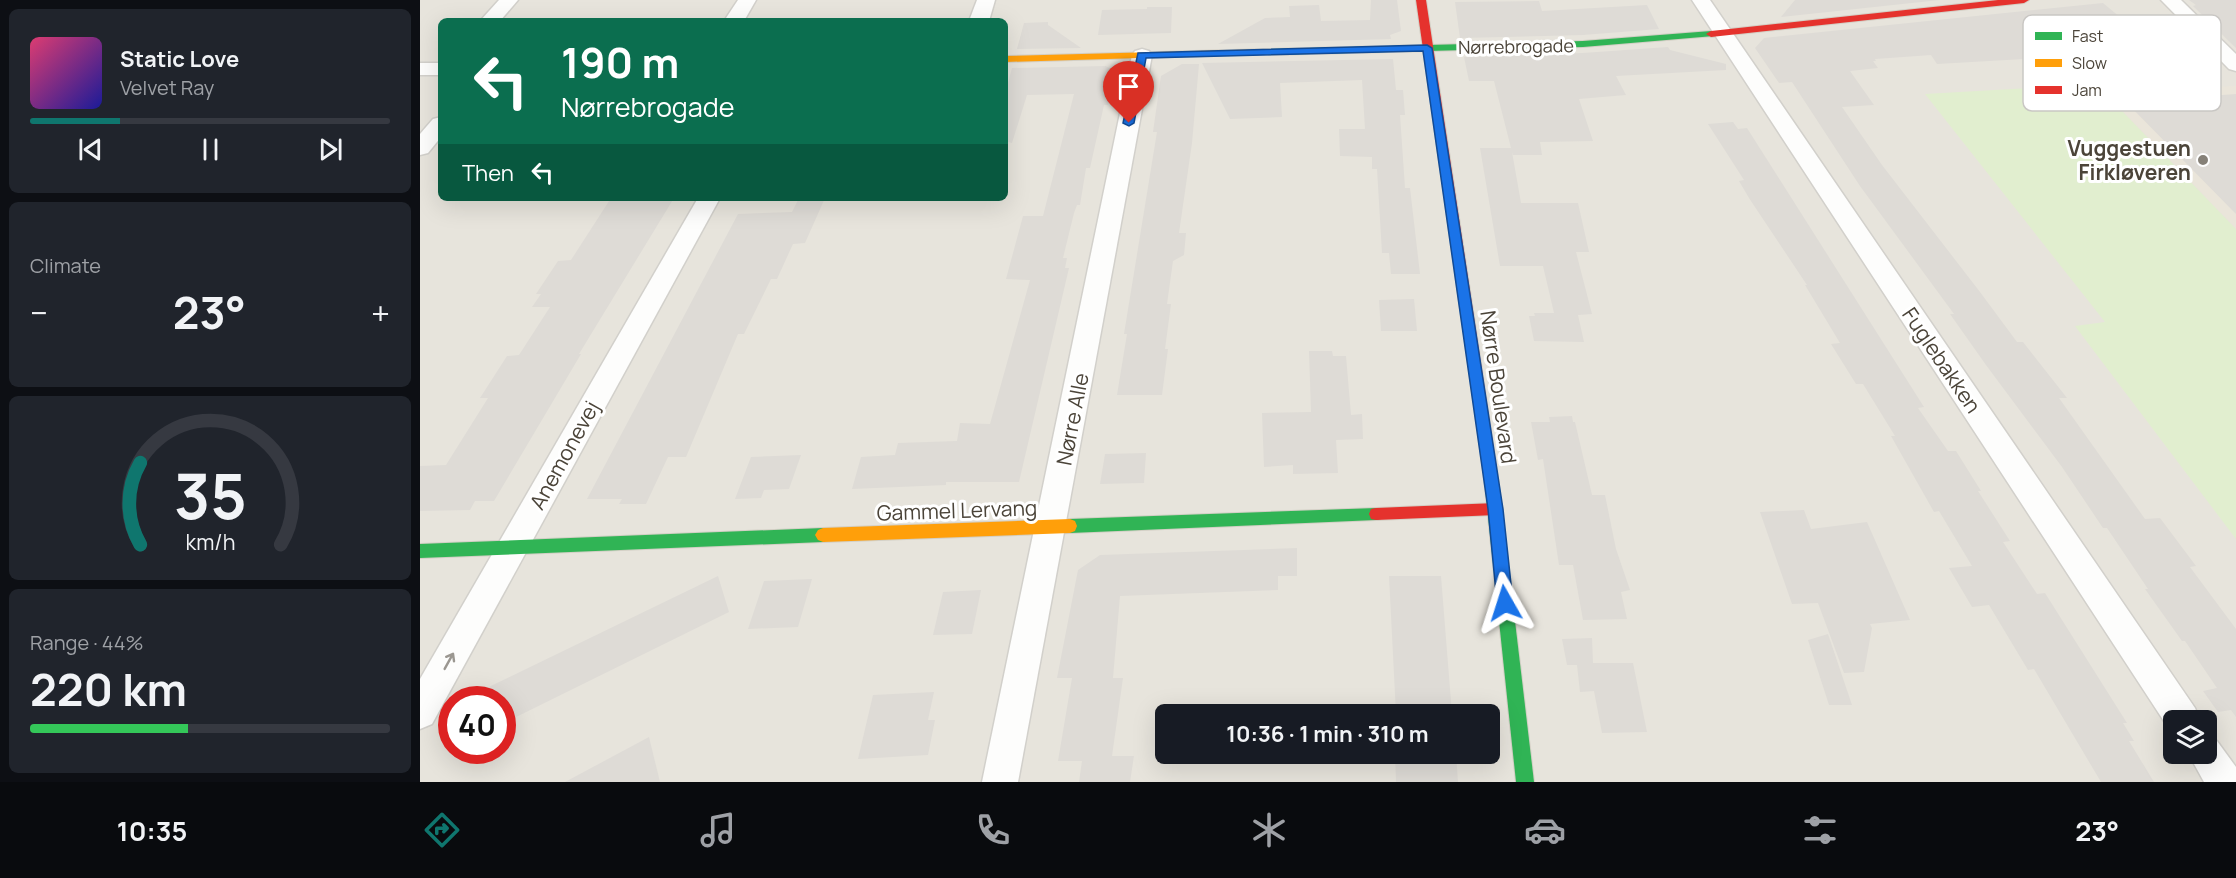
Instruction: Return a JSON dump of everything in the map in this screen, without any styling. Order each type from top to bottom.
[{"type":"street","points":[[493,18],[509,0]]},
{"type":"street","points":[[736,18],[747,0]]},
{"type":"street","points":[[980,18],[986,0]]},
{"type":"street","name":"Nørre Boulevard","points":[[1421,0],[1496,509],[1525,782]]},
{"type":"street","name":"Fuglebakken","points":[[1701,0],[2176,710]]},
{"type":"street","name":"Nørrebrogade","points":[[1008,58],[1582,44],[1723,33],[2024,0]]},
{"type":"street","points":[[2170,0],[2185,15]]},
{"type":"street","points":[[2221,50],[2236,65]]},
{"type":"street","name":"Nørre Alle","points":[[1000,782],[1142,55]]},
{"type":"street","points":[[420,69],[438,69]]},
{"type":"street","points":[[420,148],[438,127]]},
{"type":"street","name":"Anemonevej","points":[[420,712],[707,201]]},
{"type":"street","name":"Gammel Lervang","points":[[420,551],[1496,509]]},
{"type":"street","points":[[2213,764],[2225,782]]},
{"type":"shaded area","points":[[420,0],[2236,0],[2236,782],[420,782]]},
{"type":"shaded area","name":"Vuggestuen Firkløveren","points":[[2236,86],[2236,229],[2122,111],[2221,111],[2221,87]]},
{"type":"green space","points":[[2023,88],[2023,111],[2122,111],[2236,229],[2236,539],[2075,326],[2105,322],[1925,94]]},
{"type":"building","points":[[1371,0],[1397,0],[1401,31],[1390,35],[1391,39],[1218,44],[1265,18],[1290,17],[1289,6],[1319,5],[1321,21],[1370,20]]},
{"type":"building","points":[[1795,0],[1940,0],[1781,17]]},
{"type":"building","points":[[2189,0],[2236,0],[2236,48],[2221,33],[2221,15],[2202,15],[2193,6],[2196,5]]},
{"type":"building","points":[[1539,1],[1542,11],[1647,5],[1659,29],[1583,35],[1460,38],[1455,2]]},
{"type":"building","points":[[2103,3],[2117,15],[2023,15],[2023,59],[1937,64],[1931,55],[1875,59],[1876,61],[1873,61],[1878,68],[1850,71],[1874,105],[1842,107],[1882,165],[2017,342],[2023,342],[2067,398],[2059,398],[2145,519],[2160,518],[2196,566],[2190,567],[2236,629],[2236,717],[2231,710],[2218,712],[2203,691],[2217,688],[2145,589],[2148,589],[2107,528],[2103,528],[2062,467],[1986,365],[1950,314],[1954,314],[1860,186],[1792,82],[1779,83],[1755,48],[1764,38]]},
{"type":"building","points":[[1147,7],[1172,7],[1171,33],[1098,35],[1102,10],[1147,9]]},
{"type":"building","points":[[1048,22],[1048,25],[1081,48],[1017,49],[1024,23]]},
{"type":"building","points":[[1668,47],[1670,50],[1726,64],[1726,70],[1616,76],[1626,95],[1579,99],[1593,141],[1540,142],[1542,155],[1513,155],[1512,152],[1521,203],[1578,203],[1589,252],[1576,252],[1592,314],[1578,315],[1584,342],[1534,341],[1529,316],[1535,316],[1534,313],[1554,313],[1543,266],[1500,266],[1480,148],[1511,148],[1494,81],[1469,81],[1464,57],[1583,53]]},
{"type":"building","points":[[1393,59],[1396,90],[1403,90],[1405,115],[1400,115],[1405,188],[1410,188],[1420,274],[1391,274],[1389,253],[1382,253],[1377,169],[1372,169],[1372,157],[1340,156],[1339,129],[1365,129],[1362,80],[1280,83],[1282,117],[1230,119],[1202,63]]},
{"type":"building","points":[[1182,64],[1199,64],[1192,143],[1179,233],[1186,233],[1184,255],[1173,261],[1167,304],[1171,304],[1162,395],[1117,395],[1127,334],[1124,334],[1157,132],[1153,132],[1161,76]]},
{"type":"building","points":[[1106,66],[1114,71],[1108,105],[1104,105],[1090,168],[1086,168],[1080,205],[1077,205],[1074,213],[1063,258],[1067,258],[1065,268],[1069,268],[1019,482],[946,482],[946,485],[852,489],[861,457],[895,455],[898,443],[957,441],[960,423],[990,424],[1030,280],[1006,279],[1023,216],[1043,216],[1074,94],[1027,95],[1012,143],[1008,142],[1008,83],[1012,68]]},
{"type":"building","points":[[2236,94],[2236,214],[2135,111],[2221,111],[2221,95]]},
{"type":"building","points":[[1733,122],[1738,129],[1747,128],[1924,407],[1918,408],[1948,451],[1956,451],[2010,541],[2003,542],[2037,594],[2045,593],[2127,723],[2123,723],[2134,741],[2129,741],[2154,782],[2101,782],[2034,669],[2028,670],[1989,605],[1972,607],[1949,568],[1972,566],[1939,511],[1934,512],[1891,436],[1895,436],[1863,384],[1856,384],[1831,344],[1840,343],[1805,285],[1807,285],[1749,198],[1739,181],[1744,180],[1708,124]]},
{"type":"building","points":[[609,201],[672,201],[579,354],[581,354],[494,501],[475,501],[470,510],[420,511],[420,466],[446,465],[488,398],[480,398],[507,356],[519,355],[550,307],[532,307],[541,294],[536,294],[558,261],[571,260]]},
{"type":"building","points":[[798,201],[824,201],[805,243],[793,244],[777,279],[771,279],[744,334],[738,334],[686,457],[668,457],[646,504],[619,504],[622,499],[587,499],[738,214],[792,212]]},
{"type":"building","points":[[1414,299],[1417,331],[1381,331],[1379,300]]},
{"type":"building","points":[[1309,351],[1332,351],[1333,356],[1346,356],[1351,415],[1362,414],[1363,439],[1336,440],[1338,473],[1293,474],[1293,465],[1264,467],[1262,413],[1311,412]]},
{"type":"building","points":[[1572,416],[1592,495],[1605,495],[1616,549],[1630,590],[1621,592],[1627,619],[1583,620],[1573,565],[1559,565],[1543,459],[1538,460],[1531,422],[1550,422],[1549,417]]},
{"type":"building","points":[[1146,453],[1144,483],[1100,484],[1105,454]]},
{"type":"building","points":[[801,455],[789,489],[764,490],[761,498],[735,499],[751,457]]},
{"type":"building","points":[[1804,510],[1811,529],[1867,522],[1910,620],[1870,624],[1872,628],[1864,672],[1844,673],[1818,603],[1792,604],[1760,512]]},
{"type":"building","points":[[1297,548],[1297,576],[1278,576],[1278,590],[1120,596],[1113,678],[1123,678],[1112,756],[1134,756],[1130,782],[1079,782],[1082,761],[1058,761],[1072,678],[1057,678],[1078,570],[1100,555]]},
{"type":"building","points":[[718,576],[729,612],[516,717],[516,686],[491,686]]},
{"type":"building","points":[[1389,576],[1441,576],[1451,704],[1395,704]]},
{"type":"building","points":[[812,579],[798,627],[748,629],[764,581]]},
{"type":"building","points":[[981,590],[972,634],[933,635],[943,592]]},
{"type":"building","points":[[1828,634],[1852,705],[1829,705],[1808,640]]},
{"type":"building","points":[[1592,638],[1593,663],[1633,663],[1647,732],[1602,733],[1594,691],[1580,692],[1577,665],[1567,665],[1562,639]]},
{"type":"building","points":[[934,692],[928,720],[935,720],[928,755],[858,759],[873,695]]},
{"type":"building","points":[[649,737],[660,782],[565,782]]},
{"type":"building","points":[[1395,764],[1457,764],[1458,782],[1396,782]]},
{"type":"traffic: fast","points":[[1269,52],[1583,44],[1711,34]]},
{"type":"traffic: fast","points":[[1490,469],[1525,782]]},
{"type":"traffic: fast","points":[[1070,526],[1376,514]]},
{"type":"traffic: fast","points":[[420,551],[823,535]]},
{"type":"traffic: slow","points":[[1008,59],[1269,52]]},
{"type":"traffic: slow","points":[[823,535],[1070,526]]},
{"type":"traffic: jam","points":[[1421,0],[1490,469]]},
{"type":"traffic: jam","points":[[1711,34],[2024,0]]},
{"type":"traffic: jam","points":[[1376,514],[1496,509]]},
{"type":"place","name":"Vuggestuen Firkløveren","points":[[2203,160]]},
{"type":"route","points":[[1129,123],[1142,55],[1427,48],[1496,509],[1505,603]]}]
